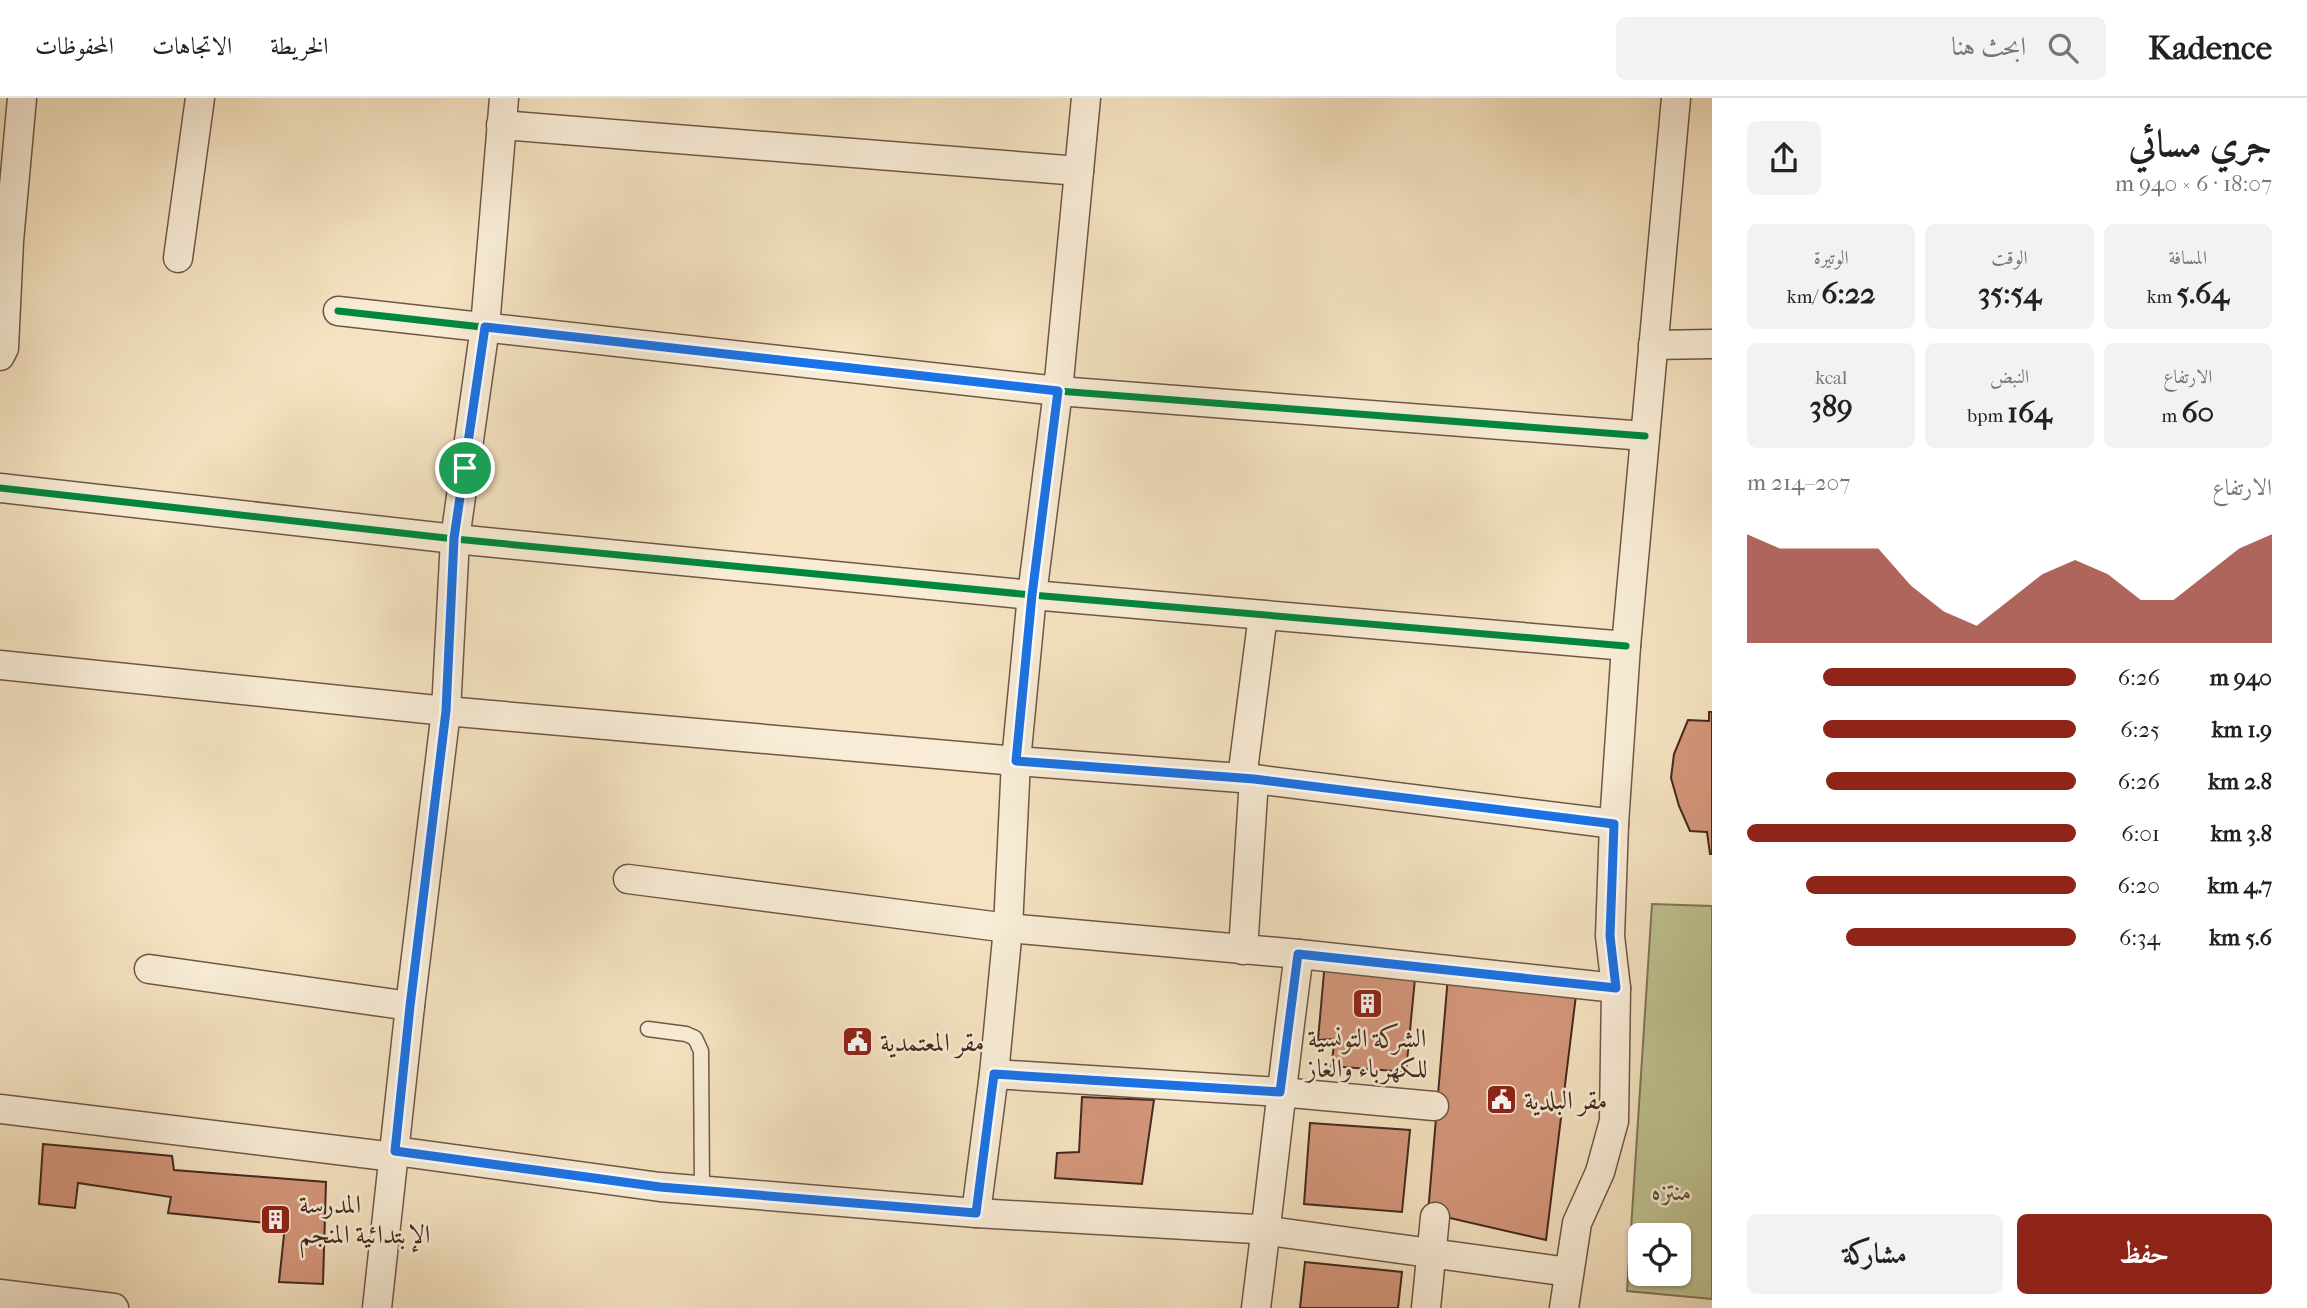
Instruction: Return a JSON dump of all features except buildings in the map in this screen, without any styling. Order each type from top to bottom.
[{"type":"street","points":[[0,356],[4,348],[4,240],[22,98]]},
{"type":"street","points":[[178,258],[200,98]]},
{"type":"street","points":[[976,1213],[994,1074],[1008,928],[1016,761],[1032,595],[1058,391],[1086,98]]},
{"type":"street","points":[[1564,1308],[1577,1223],[1600,1172],[1614,1121],[1616,988],[1610,936],[1614,824],[1626,646],[1676,98]]},
{"type":"street","points":[[377,1308],[446,711],[454,538],[485,327],[502,111],[1079,171]]},
{"type":"street","points":[[338,311],[1058,391],[1645,436]]},
{"type":"street","points":[[1653,345],[1712,344]]},
{"type":"street","points":[[0,488],[454,538],[1032,595],[1626,646]]},
{"type":"street","points":[[1243,950],[1248,778],[1263,615]]},
{"type":"street","points":[[0,665],[446,711],[1016,761],[1248,778],[1614,824]]},
{"type":"street","points":[[628,879],[1008,928],[1298,954],[1616,988]]},
{"type":"street","points":[[1256,1308],[1298,954]]},
{"type":"street","points":[[149,969],[410,1006]]},
{"type":"street","points":[[994,1074],[1280,1092],[1434,1106]]},
{"type":"street","points":[[0,1109],[660,1187],[976,1213],[1267,1231],[1569,1272]]},
{"type":"street","points":[[1426,1308],[1435,1217]]},
{"type":"street","points":[[0,1294],[114,1308]]},
{"type":"lane","points":[[648,1030],[685,1034],[695,1038],[701,1051],[702,1190]]},
{"type":"green space","name":"منتزه","points":[[1652,904],[1712,906],[1712,1299],[1627,1291],[1628,1276],[1628,1286],[1691,1286],[1691,1223],[1631,1223]]},
{"type":"cycle path","points":[[338,311],[1058,391],[1645,436]]},
{"type":"cycle path","points":[[0,488],[455,539],[1032,595],[1626,646]]},
{"type":"place","name":"الشركة التونسية للكهرباء والغاز","points":[[1367,1003]]},
{"type":"place","name":"مقر المعتمدية","points":[[857,1042]]},
{"type":"place","name":"مقر البلدية","points":[[1501,1100]]},
{"type":"place","name":"المدرسة الإبتدائية المنجم","points":[[276,1219]]},
{"type":"route","points":[[485,327],[1058,391],[1032,595],[1016,761],[1254,779],[1614,824],[1610,936],[1616,988],[1298,954],[1280,1092],[994,1074],[976,1213],[660,1187],[395,1151],[446,711],[454,538],[465,468],[485,327]]}]
